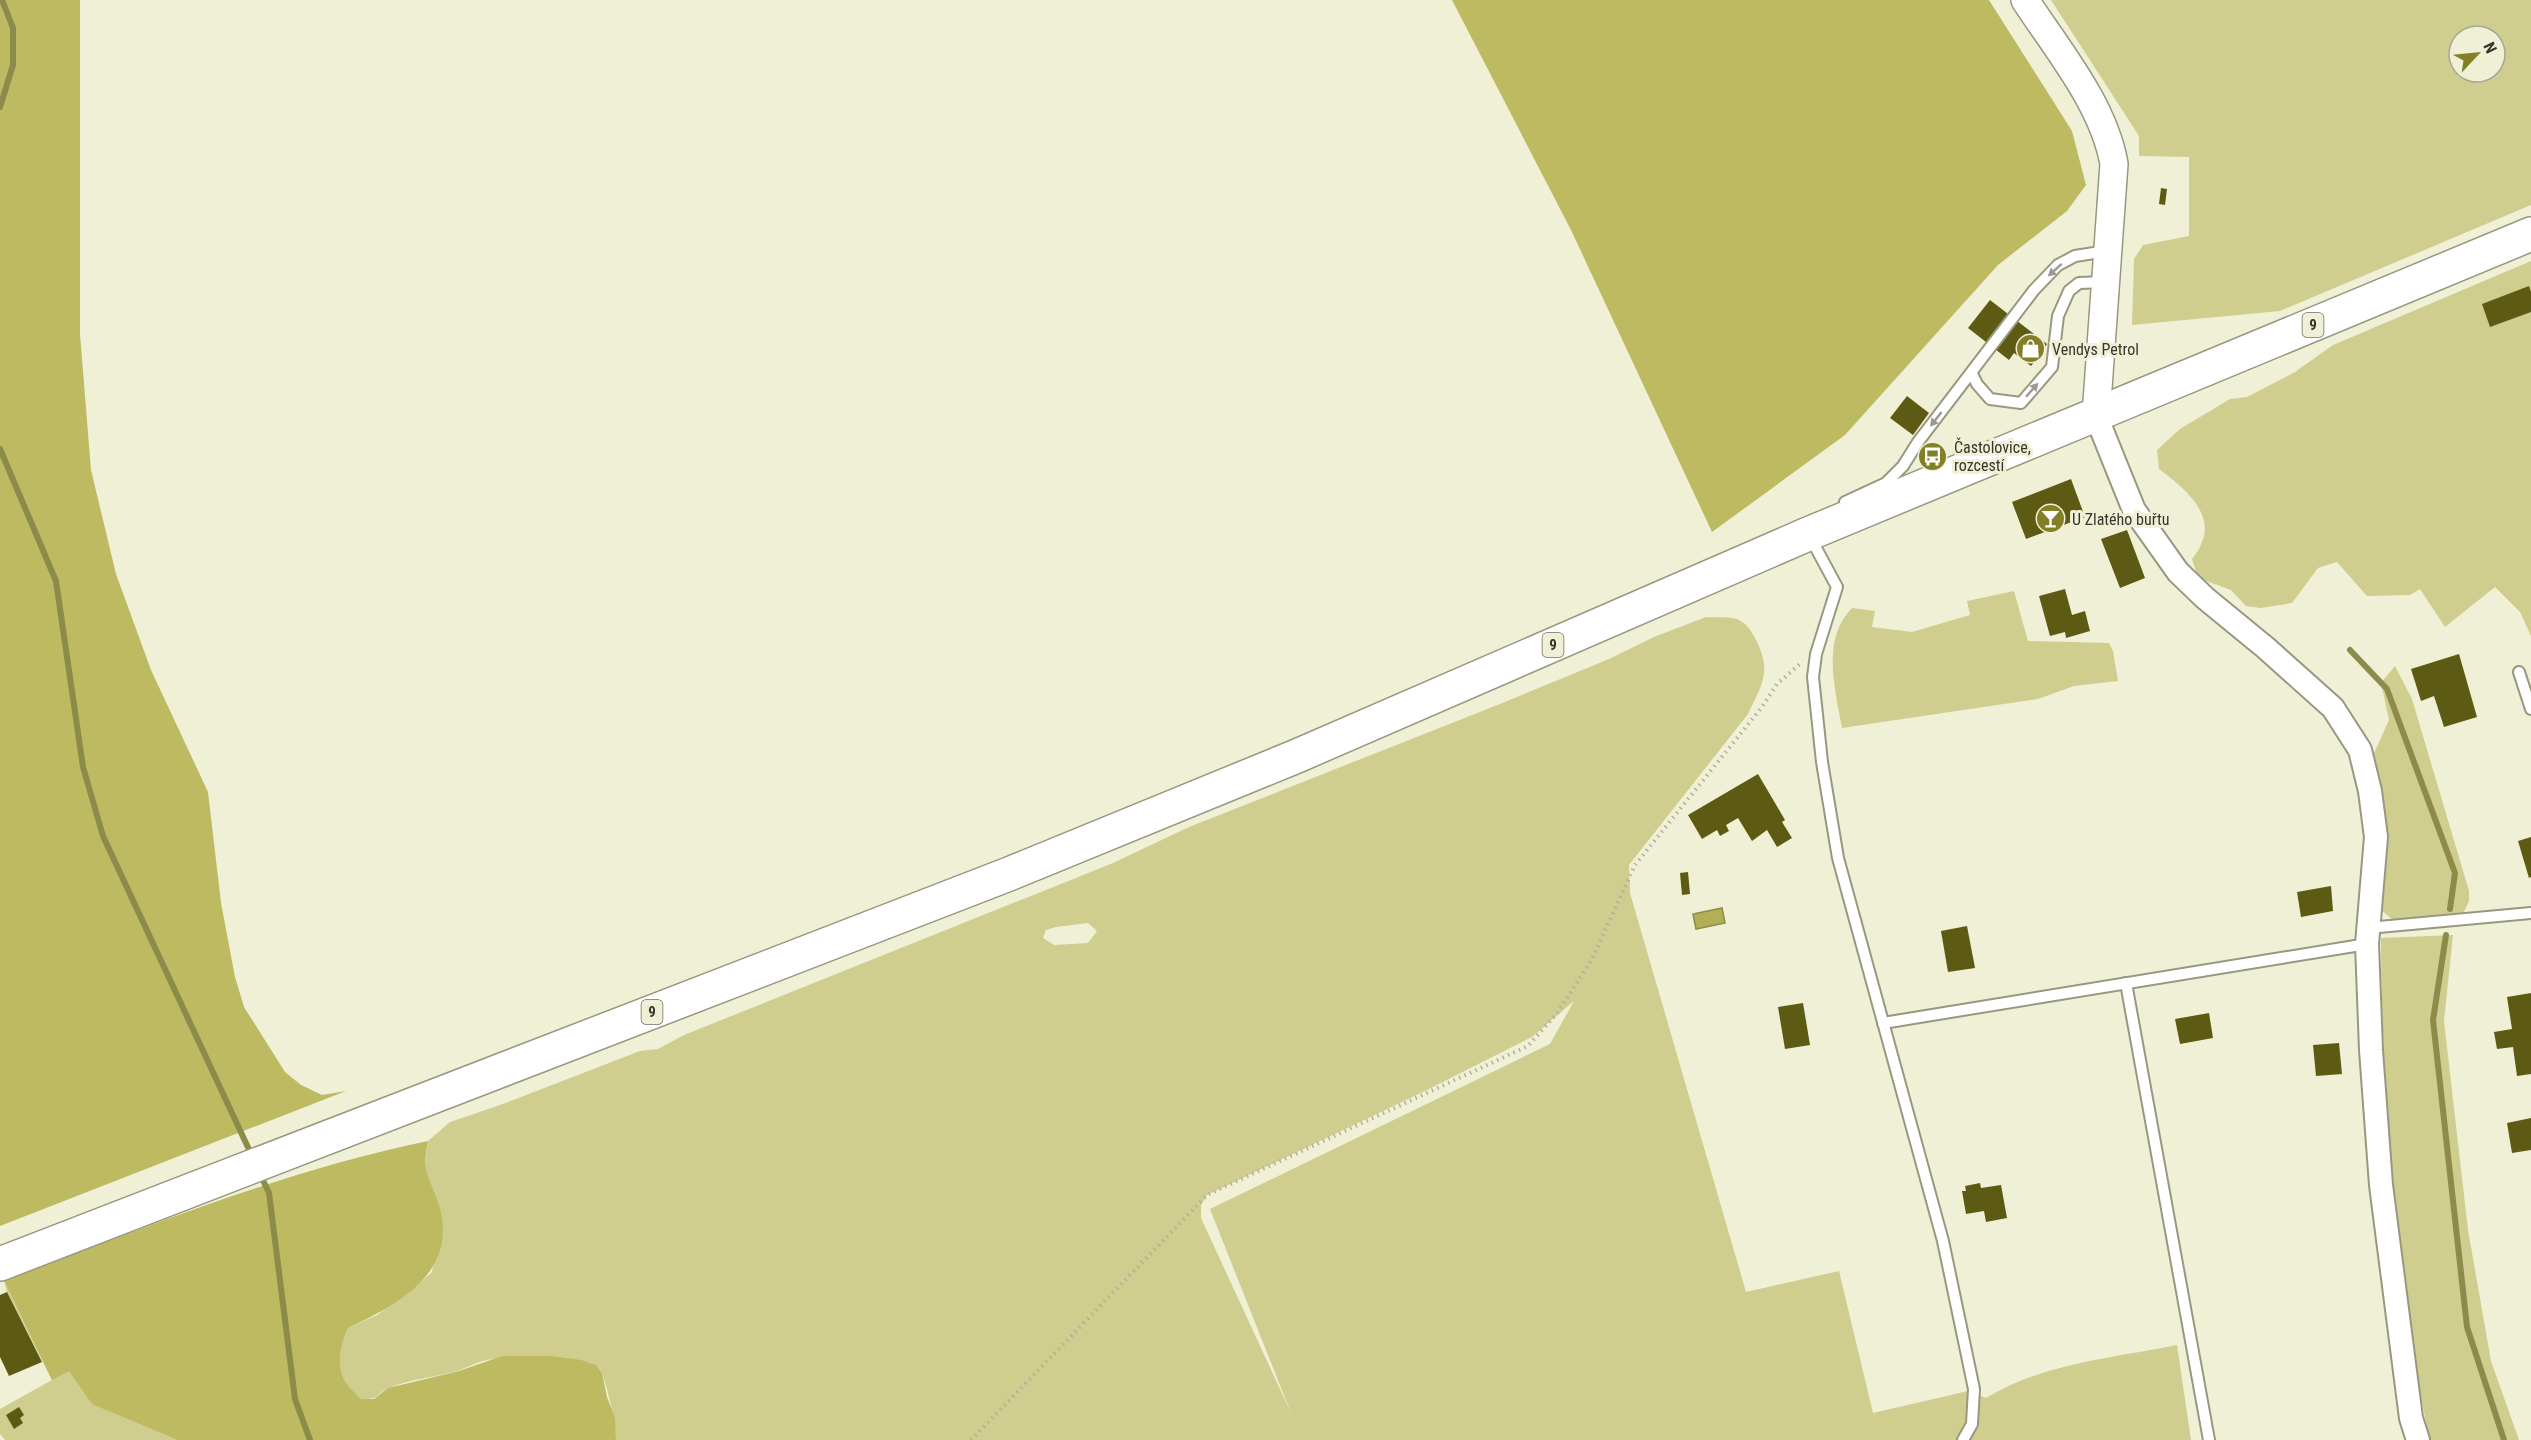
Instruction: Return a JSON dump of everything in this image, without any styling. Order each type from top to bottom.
[{"type":"main road","name":"9","points":[[3,1263],[1009,874],[1297,756],[1568,639],[1798,532],[2096,416],[2531,234]]},
{"type":"street","points":[[2025,0],[2090,99],[2105,128],[2112,148],[2115,164],[2096,416],[2134,510],[2178,572],[2333,708],[2360,750],[2370,791],[2376,837],[2368,936],[2371,1050],[2380,1185],[2411,1418],[2418,1440]]},
{"type":"lane","points":[[1831,508],[1886,483],[1903,466],[1918,442],[2034,290],[2058,265],[2075,256],[2108,251]]},
{"type":"lane","points":[[1972,374],[1990,399],[2021,403],[2052,367],[2058,316],[2069,291],[2079,283],[2106,282]]},
{"type":"lane","points":[[1798,532],[1838,587],[1816,654],[1813,677],[1818,736],[1838,858],[1943,1241],[1974,1389],[1972,1424],[1963,1440]]},
{"type":"lane","points":[[2519,672],[2531,709]]},
{"type":"lane","points":[[1882,1023],[2126,983],[2368,936],[2531,913]]},
{"type":"lane","points":[[2126,983],[2209,1440]]},
{"type":"path","points":[[971,1440],[1207,1195],[1528,1046],[1558,1012],[1593,959],[1635,865],[1762,707],[1777,684],[1816,654]]},
{"type":"shaded area","points":[[0,0],[80,0],[80,334],[91,470],[116,574],[151,670],[208,792],[221,903],[235,977],[244,1007],[285,1072],[301,1085],[322,1095],[346,1091],[0,1226]]},
{"type":"shaded area","points":[[1452,0],[1989,0],[2072,131],[2086,185],[2067,211],[1998,265],[1845,435],[1712,532],[1571,230]]},
{"type":"shaded area","points":[[2051,0],[2531,0],[2531,205],[2280,311],[2132,325],[2134,259],[2143,245],[2189,236],[2189,157],[2139,156],[2139,136]]},
{"type":"shaded area","points":[[2531,261],[2531,636],[2520,612],[2495,587],[2445,627],[2420,589],[2410,595],[2367,596],[2337,562],[2318,568],[2292,603],[2261,608],[2246,606],[2231,590],[2198,578],[2192,559],[2202,542],[2205,531],[2204,520],[2193,500],[2159,469],[2157,450],[2180,429],[2230,399],[2247,397],[2295,372],[2333,345]]},
{"type":"shaded area","points":[[2014,591],[2028,641],[2109,643],[2113,651],[2118,681],[2074,686],[2038,699],[1842,728],[1834,681],[1833,649],[1842,620],[1852,608],[1875,611],[1872,627],[1912,632],[1970,615],[1967,601]]},
{"type":"shaded area","points":[[1706,617],[1736,619],[1750,630],[1763,659],[1764,676],[1748,714],[1629,865],[1630,893],[1746,1292],[1839,1271],[1873,1413],[1968,1391],[1986,1398],[2008,1386],[2055,1369],[2177,1345],[2191,1440],[616,1440],[607,1388],[600,1369],[597,1365],[590,1363],[543,1358],[487,1360],[457,1371],[397,1385],[385,1390],[375,1398],[367,1399],[361,1399],[344,1381],[339,1361],[348,1328],[377,1315],[407,1294],[432,1272],[442,1217],[425,1167],[428,1141],[450,1122],[640,1051],[658,1049],[684,1035],[1113,863],[1189,827],[1609,659],[1654,637]],"holes":[[[1088,923],[1097,931],[1088,943],[1054,945],[1043,938],[1046,930]],[[1574,1001],[1550,1044],[1210,1209],[1291,1413],[1201,1218],[1201,1205],[1207,1195],[1532,1037]]]},
{"type":"shaded area","points":[[2395,666],[2412,699],[2469,891],[2469,901],[2463,914],[2393,920],[2380,909],[2383,815],[2381,796],[2371,760],[2389,720],[2381,683]]},
{"type":"shaded area","points":[[1722,908],[1725,923],[1696,929],[1693,914]]},
{"type":"shaded area","points":[[2453,935],[2444,1021],[2468,1230],[2491,1361],[2519,1440],[2430,1440],[2408,1312],[2387,1104],[2382,1021],[2381,938]]},
{"type":"shaded area","points":[[428,1141],[426,1169],[442,1217],[442,1238],[438,1257],[416,1287],[383,1310],[348,1328],[340,1354],[340,1367],[344,1380],[361,1399],[374,1399],[388,1388],[459,1371],[502,1356],[551,1356],[581,1360],[597,1365],[602,1373],[607,1397],[615,1418],[616,1440],[178,1440],[92,1404],[69,1371],[52,1380],[4,1280],[266,1185],[374,1153]]},
{"type":"shaded area","points":[[209,1205],[242,1440],[5,1440],[0,1434],[0,1409],[52,1380],[7,1292],[4,1280]]},
{"type":"building","points":[[2161,188],[2167,189],[2165,205],[2159,204]]},
{"type":"building","points":[[2529,286],[2531,312],[2490,327],[2482,304]]},
{"type":"building","points":[[1990,300],[2047,344],[2031,366],[2014,353],[2009,360],[1968,328]]},
{"type":"building","points":[[1907,396],[1929,413],[1913,435],[1890,418]]},
{"type":"building","points":[[2071,479],[2085,517],[2026,539],[2012,502]]},
{"type":"building","points":[[2127,530],[2145,578],[2120,588],[2101,539]]},
{"type":"building","points":[[2065,589],[2072,615],[2085,611],[2090,631],[2066,638],[2065,632],[2050,636],[2039,596]]},
{"type":"building","points":[[2459,654],[2477,717],[2444,727],[2434,696],[2421,701],[2411,669]]},
{"type":"building","points":[[1758,774],[1785,820],[1782,822],[1792,838],[1777,847],[1767,830],[1752,841],[1738,818],[1726,825],[1729,831],[1720,836],[1717,830],[1702,839],[1688,815]]},
{"type":"building","points":[[2531,837],[2531,877],[2529,878],[2518,841]]},
{"type":"building","points":[[1688,872],[1690,894],[1682,895],[1680,873]]},
{"type":"building","points":[[2331,886],[2333,911],[2301,917],[2297,892]]},
{"type":"building","points":[[1967,926],[1975,968],[1948,972],[1941,931]]},
{"type":"building","points":[[2531,993],[2531,1074],[2517,1076],[2513,1047],[2497,1049],[2494,1032],[2512,1029],[2507,997]]},
{"type":"building","points":[[1803,1003],[1810,1045],[1785,1049],[1778,1007]]},
{"type":"building","points":[[2209,1013],[2213,1038],[2180,1044],[2175,1019]]},
{"type":"building","points":[[2339,1043],[2342,1074],[2316,1076],[2313,1045]]},
{"type":"building","points":[[2531,1118],[2531,1150],[2512,1153],[2507,1123]]},
{"type":"building","points":[[1980,1183],[1981,1188],[2001,1185],[2007,1218],[1986,1222],[1984,1211],[1966,1214],[1962,1191],[1966,1191],[1965,1186]]},
{"type":"building","points":[[7,1292],[42,1362],[9,1376],[0,1357],[0,1295]]},
{"type":"building","points":[[19,1407],[24,1415],[20,1418],[23,1423],[14,1429],[6,1415]]},
{"type":"waterway","points":[[0,107],[13,65],[13,28],[2,0]]},
{"type":"waterway","points":[[0,449],[56,581],[83,767],[103,836],[252,1156]]},
{"type":"waterway","points":[[2350,650],[2387,689],[2455,873],[2450,909]]},
{"type":"waterway","points":[[2446,935],[2433,1020],[2467,1327],[2504,1440]]},
{"type":"waterway","points":[[260,1174],[269,1193],[295,1399],[310,1440]]},
{"type":"place","name":"Vendys Petrol","points":[[2031,349]]},
{"type":"place","name":"Častolovice, rozcestí","points":[[1933,456]]},
{"type":"place","name":"U Zlatého buřtu","points":[[2051,519]]}]
